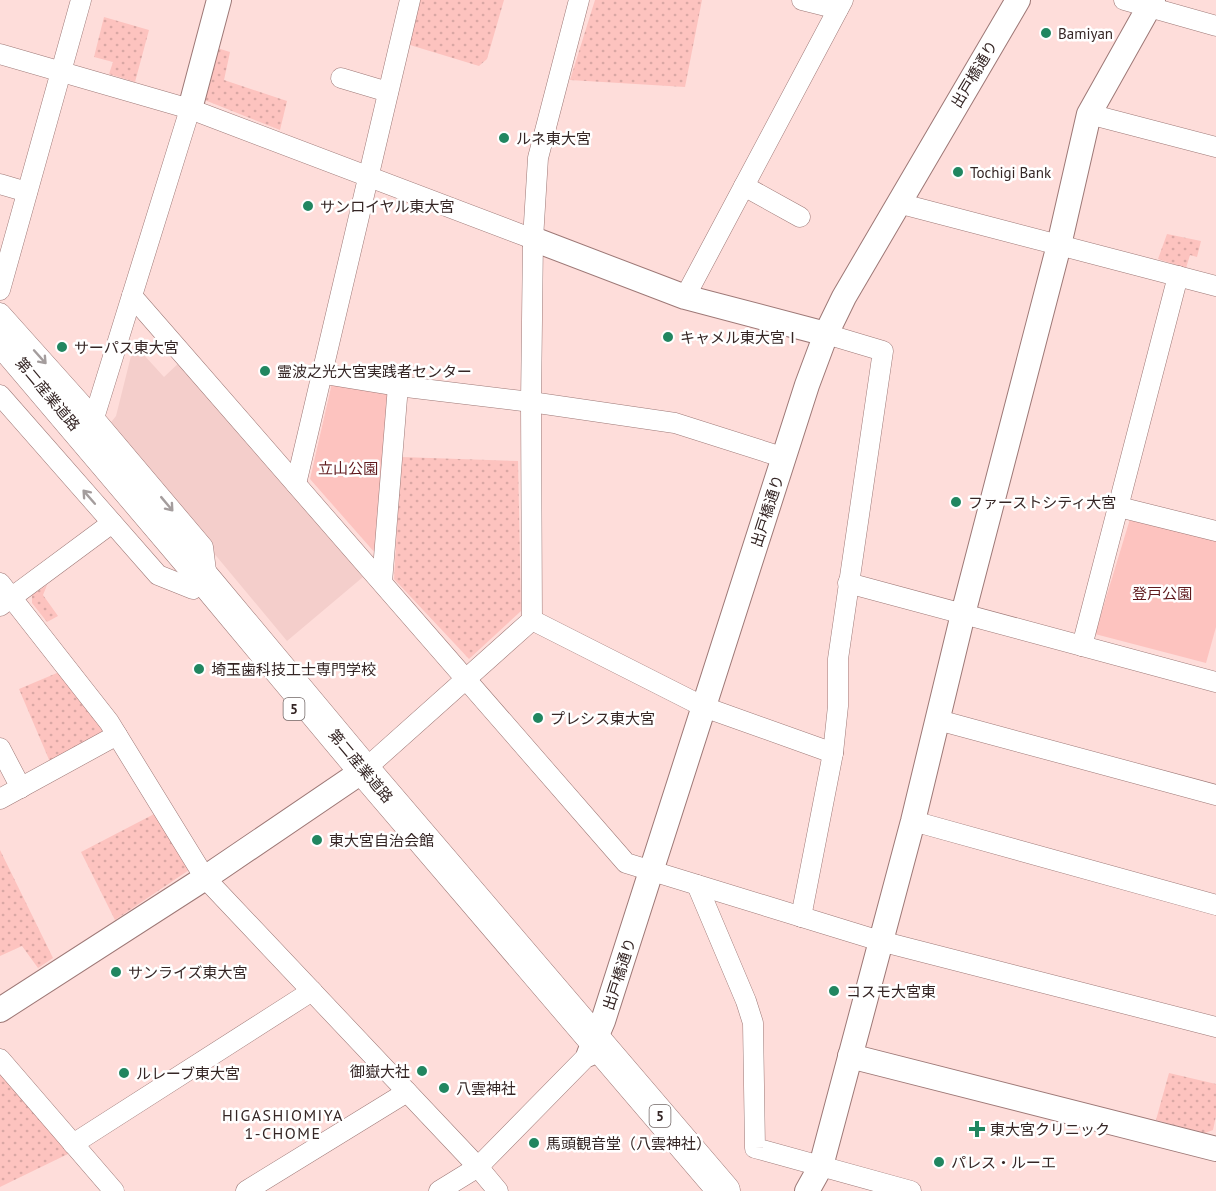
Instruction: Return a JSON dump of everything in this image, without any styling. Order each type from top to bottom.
[{"type":"main road","name":"第二産業道路","points":[[0,338],[200,586],[358,775],[592,1047],[724,1191]]},
{"type":"main road","name":"第二産業道路","points":[[0,362],[200,586]]},
{"type":"main road","name":"第二産業道路","points":[[592,1047],[704,1191]]},
{"type":"street","points":[[0,290],[81,0]]},
{"type":"street","points":[[94,418],[190,109],[219,0]]},
{"type":"street","points":[[297,484],[410,0]]},
{"type":"street","points":[[0,1010],[205,878],[358,775],[532,620],[531,402],[538,158],[579,0]]},
{"type":"street","points":[[685,297],[840,5],[802,0]]},
{"type":"street","name":"出戸橋通り","points":[[592,1047],[652,871],[826,334],[844,297],[898,203],[1018,0]]},
{"type":"street","points":[[1124,0],[1151,4],[1216,26]]},
{"type":"street","points":[[807,1191],[821,1166],[913,821],[963,614],[1059,245],[1089,114],[1151,4]]},
{"type":"street","points":[[0,54],[190,109],[685,297],[883,351],[838,659],[838,706],[833,753],[801,916]]},
{"type":"street","points":[[341,78],[388,92]]},
{"type":"street","points":[[1089,114],[1216,147]]},
{"type":"street","points":[[0,184],[27,192]]},
{"type":"street","points":[[744,186],[800,217]]},
{"type":"street","points":[[898,203],[1216,286]]},
{"type":"street","points":[[1082,646],[1178,276]]},
{"type":"street","points":[[132,296],[626,863],[880,941],[1216,1027]]},
{"type":"street","points":[[0,313],[94,418],[203,547],[200,586],[158,575],[0,395]]},
{"type":"street","points":[[324,374],[675,423],[784,458]]},
{"type":"street","points":[[382,582],[398,386]]},
{"type":"street","points":[[1119,507],[1216,531]]},
{"type":"street","points":[[112,523],[4,595],[117,735],[205,878],[478,1167],[498,1191]]},
{"type":"street","points":[[848,583],[1216,682]]},
{"type":"street","points":[[532,620],[704,707],[833,753]]},
{"type":"street","points":[[938,720],[1216,795]]},
{"type":"street","points":[[0,799],[117,735]]},
{"type":"street","points":[[0,748],[21,788]]},
{"type":"street","points":[[913,821],[1216,905]]},
{"type":"street","points":[[697,885],[746,1000],[753,1023],[755,1148],[911,1191]]},
{"type":"street","points":[[73,1144],[312,991]]},
{"type":"street","points":[[439,1191],[478,1167],[592,1047]]},
{"type":"street","points":[[850,1056],[1216,1149]]},
{"type":"street","points":[[0,1059],[114,1191]]},
{"type":"street","points":[[246,1191],[407,1092]]},
{"type":"shaded area","points":[[134,344],[164,377],[183,359],[363,577],[287,641],[108,426],[116,416]]},
{"type":"green space","points":[[419,0],[504,0],[487,59],[479,66],[410,45]]},
{"type":"green space","points":[[595,0],[702,0],[685,87],[570,80]]},
{"type":"green space","points":[[104,17],[149,30],[135,82],[109,74],[113,62],[94,57]]},
{"type":"green space","points":[[217,48],[230,52],[224,80],[287,101],[280,130],[202,99]]},
{"type":"green space","points":[[1167,234],[1201,241],[1197,257],[1190,255],[1186,268],[1158,259]]},
{"type":"green space","name":"立山公園","points":[[332,383],[389,391],[376,554],[310,479]]},
{"type":"green space","points":[[401,457],[518,461],[521,611],[469,659],[394,579]]},
{"type":"green space","name":"登戸公園","points":[[1130,519],[1216,540],[1216,627],[1206,663],[1095,634]]},
{"type":"green space","points":[[47,585],[43,595],[58,616],[47,622],[32,603],[32,595]]},
{"type":"green space","points":[[64,670],[106,731],[50,762],[19,689]]},
{"type":"green space","points":[[158,812],[192,868],[115,920],[81,852]]},
{"type":"green space","points":[[0,850],[53,958],[38,968],[22,946],[0,956]]},
{"type":"green space","points":[[0,1065],[72,1152],[0,1187]]},
{"type":"green space","points":[[1169,1073],[1216,1084],[1216,1116],[1213,1130],[1205,1133],[1156,1120]]},
{"type":"place","name":"Bamiyan","points":[[1046,33]]},
{"type":"place","name":"ルネ東大宮","points":[[504,138]]},
{"type":"place","name":"Tochigi Bank","points":[[958,172]]},
{"type":"place","name":"サンロイヤル東大宮","points":[[308,206]]},
{"type":"place","name":"キャメル東大宮Ⅰ","points":[[668,337]]},
{"type":"place","name":"サーパス東大宮","points":[[62,347]]},
{"type":"place","name":"霊波之光大宮実践者センター","points":[[265,371]]},
{"type":"place","name":"ファーストシティ大宮","points":[[956,502]]},
{"type":"place","name":"埼玉歯科技工士専門学校","points":[[199,669]]},
{"type":"place","name":"プレシス東大宮","points":[[538,718]]},
{"type":"place","name":"東大宮自治会館","points":[[317,840]]},
{"type":"place","name":"サンライズ東大宮","points":[[116,972]]},
{"type":"place","name":"コスモ大宮東","points":[[834,991]]},
{"type":"place","name":"御嶽大社","points":[[422,1071]]},
{"type":"place","name":"ルレーブ東大宮","points":[[124,1073]]},
{"type":"place","name":"八雲神社","points":[[444,1088]]},
{"type":"place","name":"東大宮クリニック","points":[[977,1129]]},
{"type":"place","name":"馬頭観音堂（八雲神社）","points":[[534,1143]]},
{"type":"place","name":"パレス・ルーエ","points":[[939,1162]]},
{"type":"district","name":"HIGASHIOMIYA 1-CHOME","points":[[283,1124]]}]
